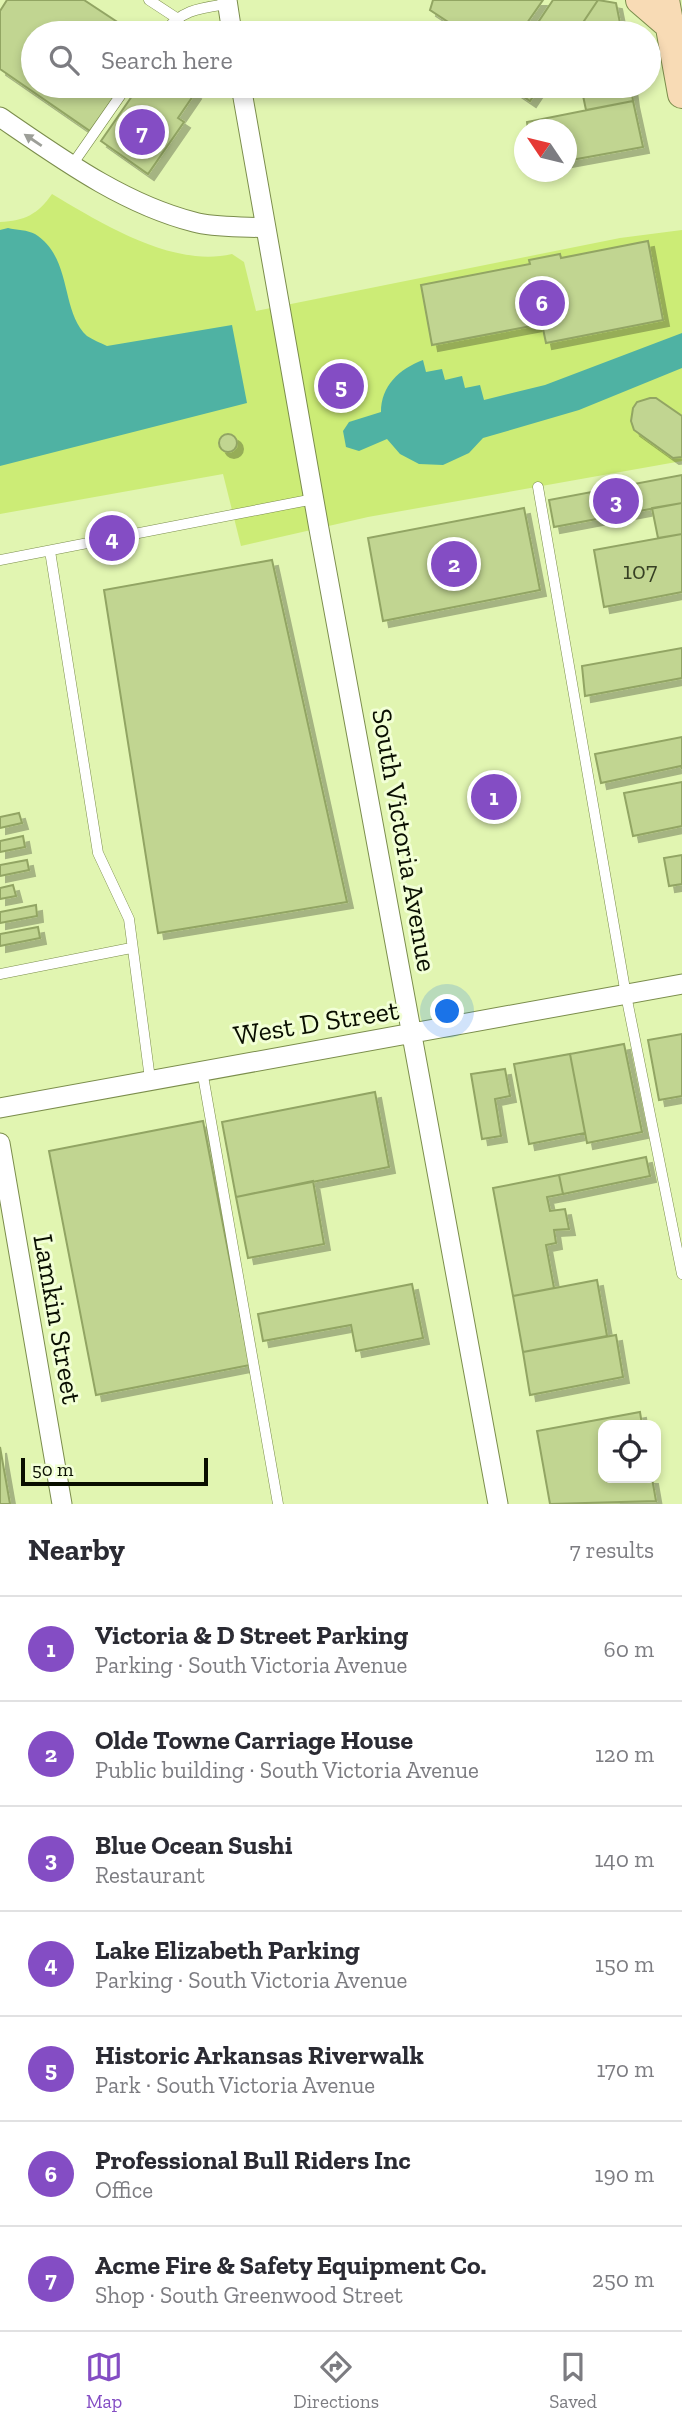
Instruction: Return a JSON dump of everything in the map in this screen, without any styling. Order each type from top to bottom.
[{"type":"street","points":[[640,0],[667,12],[682,94]]},
{"type":"street","points":[[227,2],[230,21]]},
{"type":"street","name":"South Victoria Avenue","points":[[243,98],[264,228],[498,1504]]},
{"type":"street","points":[[0,117],[69,163],[137,201],[195,223],[264,228]]},
{"type":"street","name":"West D Street","points":[[0,1108],[202,1069],[412,1035],[682,985]]},
{"type":"street","name":"Lamkin Street","points":[[0,1143],[62,1504]]},
{"type":"lane","points":[[149,0],[175,17]]},
{"type":"lane","points":[[172,21],[175,17],[192,10],[227,2]]},
{"type":"lane","points":[[69,163],[118,98]]},
{"type":"lane","points":[[538,487],[626,995],[682,1274]]},
{"type":"lane","points":[[0,560],[314,499]]},
{"type":"lane","points":[[50,551],[97,853],[129,919],[149,1079]]},
{"type":"lane","points":[[0,974],[131,948]]},
{"type":"lane","points":[[202,1069],[278,1504]]},
{"type":"green space","points":[[52,194],[92,218],[162,249],[209,257],[232,254],[244,262],[256,311],[620,238],[682,230],[682,461],[368,517],[241,546],[223,474],[0,514],[0,222],[30,215]]},
{"type":"water","points":[[8,228],[35,234],[47,244],[61,270],[79,325],[87,336],[107,346],[232,325],[247,403],[0,466],[0,230]]},
{"type":"water","points":[[682,333],[682,368],[579,410],[483,438],[469,453],[443,465],[419,464],[400,454],[387,439],[359,451],[346,447],[343,431],[349,422],[381,412],[388,386],[406,368],[423,360],[426,372],[442,369],[445,380],[462,376],[465,388],[480,385],[484,400],[545,385]]},
{"type":"building","points":[[7,0],[84,0],[116,21],[21,21],[21,83],[0,69],[0,11]]},
{"type":"building","points":[[433,0],[543,0],[528,21],[447,21],[430,10]]},
{"type":"building","points":[[553,0],[598,0],[584,21],[539,21]]},
{"type":"building","points":[[598,0],[616,3],[620,21],[584,21]]},
{"type":"building","points":[[42,98],[113,98],[90,131]]},
{"type":"building","points":[[131,98],[192,98],[178,118],[184,122],[148,174],[101,141]]},
{"type":"building","points":[[584,98],[633,98],[633,101],[586,110]]},
{"type":"building","points":[[633,101],[643,147],[577,159],[577,119],[542,119]]},
{"type":"building","points":[[648,241],[663,320],[546,343],[542,324],[432,345],[421,285],[530,264],[529,260],[560,254],[561,258]]},
{"type":"building","points":[[656,398],[682,416],[682,457],[673,458],[634,430],[631,421],[633,408],[637,402]]},
{"type":"building","points":[[228,434],[236,439],[237,443],[232,451],[228,452],[220,447],[219,443],[224,435]]},
{"type":"building","points":[[682,475],[682,503],[554,527],[549,500]]},
{"type":"building","points":[[682,503],[682,534],[658,538],[652,508]]},
{"type":"building","points":[[524,508],[540,590],[383,621],[368,538]]},
{"type":"building","points":[[682,534],[682,592],[604,607],[594,550]]},
{"type":"building","points":[[272,560],[347,902],[158,933],[104,590]]},
{"type":"building","points":[[682,648],[682,678],[585,696],[582,666]]},
{"type":"building","points":[[682,737],[682,769],[681,766],[601,783],[595,754]]},
{"type":"building","points":[[682,782],[682,826],[633,836],[624,793]]},
{"type":"building","points":[[19,813],[22,823],[0,828],[0,817]]},
{"type":"building","points":[[23,836],[25,847],[0,852],[0,841]]},
{"type":"building","points":[[682,855],[682,884],[669,886],[664,858]]},
{"type":"building","points":[[27,860],[29,870],[0,876],[0,865]]},
{"type":"building","points":[[13,885],[16,896],[0,899],[0,888]]},
{"type":"building","points":[[36,905],[37,916],[0,923],[0,912]]},
{"type":"building","points":[[38,927],[40,938],[0,946],[0,934]]},
{"type":"building","points":[[682,1034],[682,1096],[659,1100],[648,1040]]},
{"type":"building","points":[[624,1044],[642,1132],[587,1143],[570,1054]]},
{"type":"building","points":[[570,1054],[585,1133],[529,1144],[514,1064]]},
{"type":"building","points":[[505,1069],[510,1096],[495,1099],[501,1136],[482,1139],[471,1074]]},
{"type":"building","points":[[375,1092],[389,1167],[236,1197],[222,1122]]},
{"type":"building","points":[[203,1121],[250,1365],[96,1395],[49,1151]]},
{"type":"building","points":[[646,1157],[650,1176],[563,1194],[559,1175]]},
{"type":"building","points":[[559,1175],[563,1194],[547,1197],[550,1211],[565,1209],[569,1229],[554,1230],[556,1243],[546,1245],[554,1288],[513,1296],[493,1188]]},
{"type":"building","points":[[313,1181],[324,1244],[248,1258],[236,1197]]},
{"type":"building","points":[[597,1280],[607,1336],[523,1352],[513,1296]]},
{"type":"building","points":[[412,1284],[423,1338],[356,1351],[351,1325],[263,1341],[258,1314]]},
{"type":"building","points":[[616,1335],[623,1377],[530,1395],[523,1352]]},
{"type":"building","points":[[640,1412],[641,1420],[598,1420],[598,1483],[653,1483],[656,1501],[550,1504],[537,1431]]},
{"type":"building","points":[[0,1447],[10,1504],[0,1504]]},
{"type":"place","name":"Acme Fire & Safety Equipment Co.","points":[[142,132]]},
{"type":"place","name":"Professional Bull Riders Inc","points":[[542,303]]},
{"type":"place","name":"Historic Arkansas Riverwalk","points":[[341,386]]},
{"type":"place","name":"Blue Ocean Sushi","points":[[616,501]]},
{"type":"place","name":"Lake Elizabeth Parking","points":[[112,538]]},
{"type":"place","name":"Olde Towne Carriage House","points":[[454,564]]},
{"type":"place","name":"Victoria & D Street Parking","points":[[494,797]]}]
